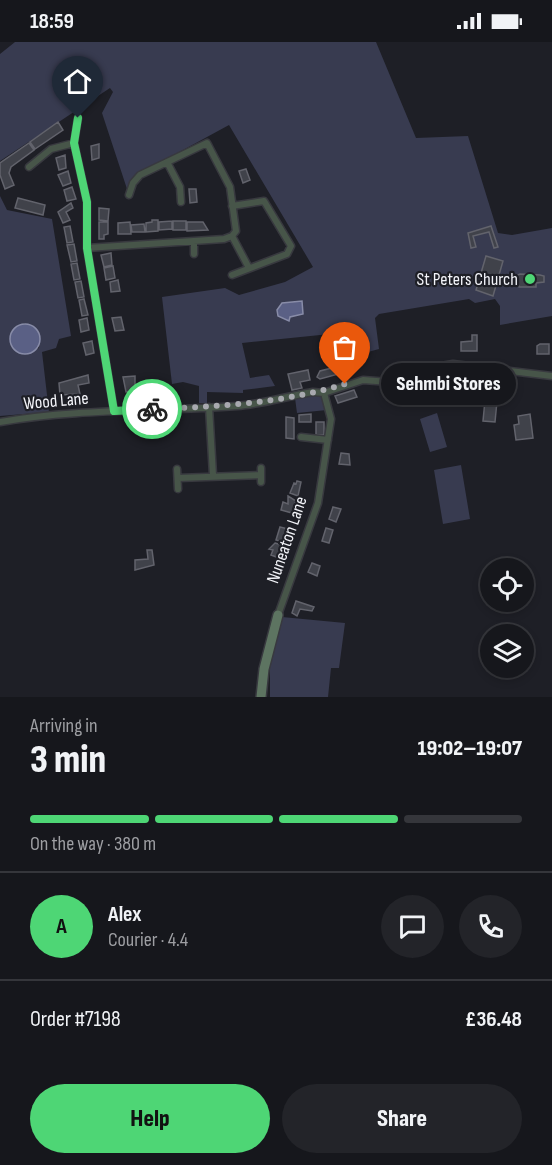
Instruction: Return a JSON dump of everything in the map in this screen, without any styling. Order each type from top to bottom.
[{"type":"street","points":[[78,118],[74,143],[87,202],[87,248],[114,411]]},
{"type":"street","points":[[29,167],[51,149],[74,143]]},
{"type":"street","points":[[87,248],[194,242],[232,236],[236,231],[226,176],[207,143],[140,175],[133,183],[129,195]]},
{"type":"street","points":[[167,162],[180,187],[181,202]]},
{"type":"street","points":[[232,206],[264,201],[291,246],[287,254],[232,275]]},
{"type":"street","points":[[232,236],[249,268]]},
{"type":"street","points":[[194,242],[194,254]]},
{"type":"street","name":"Wood Lane","points":[[0,422],[29,417],[114,411],[240,406],[304,393],[324,393],[358,381],[390,382],[430,368],[453,364],[552,376]]},
{"type":"street","name":"Nuneaton Lane","points":[[261,697],[264,669],[278,615],[315,514],[328,440],[330,411],[324,393]]},
{"type":"street","points":[[209,407],[213,476]]},
{"type":"street","points":[[301,437],[328,440]]},
{"type":"street","points":[[177,469],[178,489]]},
{"type":"street","points":[[178,478],[261,475]]},
{"type":"shaded area","points":[[15,42],[376,42],[416,138],[468,136],[498,233],[512,235],[552,228],[552,316],[500,325],[500,306],[495,299],[475,303],[469,299],[379,314],[375,318],[379,349],[357,355],[353,343],[335,348],[330,334],[242,343],[250,378],[269,375],[275,386],[243,390],[243,393],[207,392],[207,403],[199,403],[199,386],[183,382],[172,384],[162,297],[225,288],[239,295],[285,282],[313,267],[229,125],[139,174],[130,183],[129,195],[102,113],[113,92],[110,88],[0,161],[0,54]]},
{"type":"shaded area","points":[[0,196],[7,210],[52,219],[71,336],[59,339],[56,348],[42,352],[49,412],[0,416]],"holes":[[[24,323],[40,334],[39,348],[26,354],[16,351]]]},
{"type":"shaded area","points":[[302,301],[303,314],[290,317],[289,321],[278,316],[277,310],[282,303]]},
{"type":"shaded area","points":[[25,324],[36,328],[40,339],[36,350],[25,354],[14,350],[10,339],[14,328]]},
{"type":"shaded area","points":[[322,395],[327,410],[297,413],[295,398]]},
{"type":"shaded area","points":[[437,413],[447,447],[430,452],[420,419]]},
{"type":"shaded area","points":[[461,465],[470,519],[443,524],[434,470]]},
{"type":"shaded area","points":[[282,617],[345,623],[339,668],[331,668],[328,697],[270,697],[270,658]]},
{"type":"building","points":[[58,122],[63,130],[35,149],[30,142]]},
{"type":"building","points":[[29,143],[34,150],[11,167],[9,173],[14,185],[5,189],[0,175],[0,163]]},
{"type":"building","points":[[99,144],[99,158],[92,160],[91,146]]},
{"type":"building","points":[[65,155],[66,168],[59,170],[56,158]]},
{"type":"building","points":[[246,169],[250,180],[243,183],[239,171]]},
{"type":"building","points":[[68,171],[71,183],[63,186],[58,175]]},
{"type":"building","points":[[72,187],[76,199],[67,201],[64,190]]},
{"type":"building","points":[[189,189],[196,189],[197,202],[190,203]]},
{"type":"building","points":[[18,198],[45,205],[43,215],[15,208]]},
{"type":"building","points":[[71,203],[73,208],[66,212],[70,220],[63,223],[58,212]]},
{"type":"building","points":[[99,208],[109,209],[108,221],[99,220]]},
{"type":"building","points":[[158,220],[158,231],[146,232],[146,223]]},
{"type":"building","points":[[172,221],[172,229],[159,230],[159,222]]},
{"type":"building","points":[[173,221],[186,221],[186,230],[173,230]]},
{"type":"building","points":[[99,222],[108,222],[108,234],[104,235],[104,239],[99,239]]},
{"type":"building","points":[[130,222],[131,234],[118,234],[118,223]]},
{"type":"building","points":[[187,222],[203,222],[208,230],[187,231]]},
{"type":"building","points":[[144,224],[145,232],[132,232],[131,225]]},
{"type":"building","points":[[70,226],[73,242],[67,243],[64,227]]},
{"type":"building","points":[[491,226],[498,247],[494,248],[489,232],[473,236],[476,247],[471,248],[468,233]]},
{"type":"building","points":[[74,244],[77,261],[71,262],[67,245]]},
{"type":"building","points":[[111,253],[112,265],[104,267],[101,255]]},
{"type":"building","points":[[486,256],[503,261],[493,296],[476,290]]},
{"type":"building","points":[[77,263],[80,279],[74,280],[71,264]]},
{"type":"building","points":[[113,266],[115,278],[106,280],[104,268]]},
{"type":"building","name":"St Peters Church","points":[[520,274],[544,276],[544,282],[536,283],[536,287],[519,287],[516,276]]},
{"type":"building","points":[[118,280],[120,291],[111,292],[110,282]]},
{"type":"building","points":[[81,281],[84,297],[78,298],[75,282]]},
{"type":"building","points":[[84,299],[88,315],[82,316],[79,300]]},
{"type":"building","points":[[121,317],[124,330],[115,331],[112,318]]},
{"type":"building","points":[[87,318],[89,330],[81,332],[79,320]]},
{"type":"building","points":[[472,335],[477,335],[477,351],[461,351],[461,342],[472,341]]},
{"type":"building","points":[[92,341],[94,353],[86,355],[83,343]]},
{"type":"building","points":[[549,344],[549,354],[537,354],[537,346]]},
{"type":"building","points":[[340,366],[342,373],[320,379],[317,377],[320,371]]},
{"type":"building","points":[[451,369],[452,374],[438,377],[439,385],[435,386],[432,373]]},
{"type":"building","points":[[308,370],[310,380],[300,382],[302,388],[292,390],[288,374]]},
{"type":"building","points":[[88,375],[89,383],[78,385],[80,394],[60,395],[59,383]]},
{"type":"building","points":[[135,376],[135,391],[126,392],[123,377]]},
{"type":"building","points":[[457,376],[462,376],[461,399],[457,399]]},
{"type":"building","points":[[405,385],[409,398],[403,400],[400,392],[396,394],[394,389]]},
{"type":"building","points":[[444,385],[448,405],[440,406],[443,402],[440,386]]},
{"type":"building","points":[[354,390],[357,397],[338,403],[335,396]]},
{"type":"building","points":[[486,390],[498,391],[495,422],[483,421]]},
{"type":"building","points":[[311,414],[311,422],[299,422],[299,415]]},
{"type":"building","points":[[530,414],[533,438],[516,440],[514,425],[519,424],[518,416]]},
{"type":"building","points":[[286,417],[294,418],[294,439],[286,438]]},
{"type":"building","points":[[316,422],[324,422],[324,435],[316,435]]},
{"type":"building","points":[[341,453],[349,454],[350,465],[339,464]]},
{"type":"building","points":[[297,481],[301,482],[298,496],[290,493]]},
{"type":"building","points":[[288,496],[296,501],[292,513],[281,510],[283,502],[288,504]]},
{"type":"building","points":[[333,507],[341,509],[336,522],[329,519]]},
{"type":"building","points":[[280,527],[288,529],[284,542],[276,540]]},
{"type":"building","points":[[326,528],[333,530],[329,543],[322,541]]},
{"type":"building","points":[[275,543],[282,545],[279,558],[271,555],[273,550],[269,549]]},
{"type":"building","points":[[147,550],[152,550],[154,565],[135,570],[135,560],[148,559]]},
{"type":"building","points":[[312,563],[320,566],[317,576],[308,572]]},
{"type":"building","points":[[296,601],[314,607],[312,611],[300,609],[297,616],[292,613]]},
{"type":"way so far","points":[[152,409],[240,406],[304,393],[324,393],[345,384]]},
{"type":"place","name":"St Peters Church","points":[[530,279]]},
{"type":"place","name":"Sehmbi Stores","points":[[345,384]]},
{"type":"route","points":[[78,118],[74,143],[87,202],[87,248],[109,367],[114,411],[152,409]]}]
